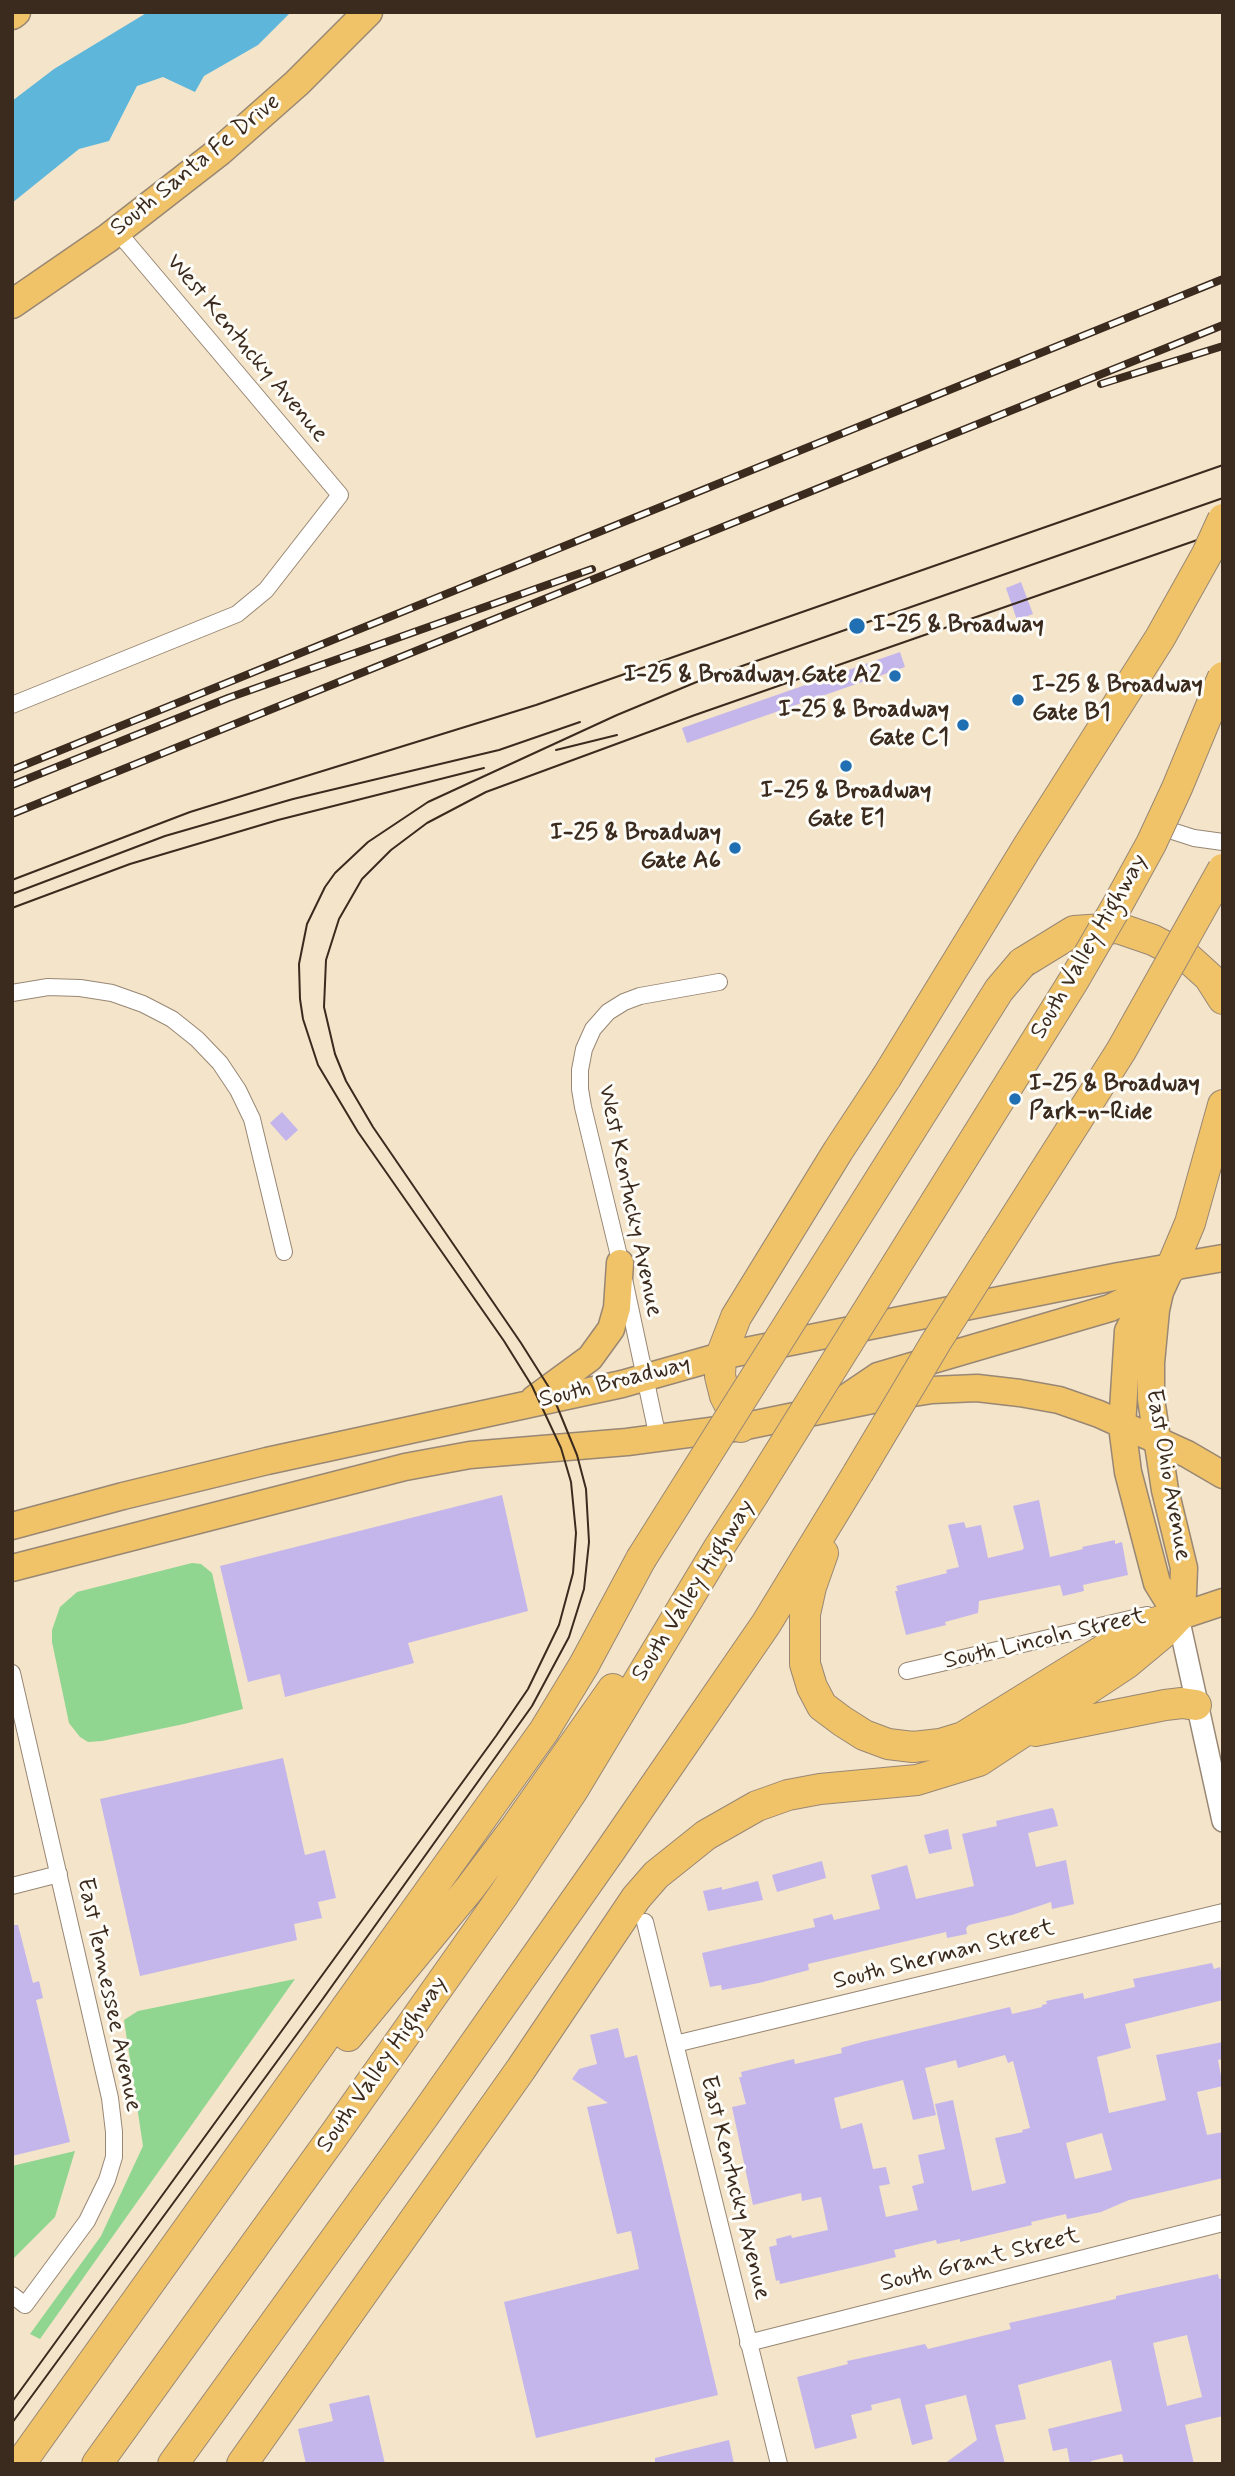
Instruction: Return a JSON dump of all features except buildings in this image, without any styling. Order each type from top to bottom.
[{"type":"highway","name":"South Santa Fe Drive","points":[[12,304],[117,231],[192,174],[298,83],[368,12]]},
{"type":"highway","points":[[741,1427],[725,1396],[720,1376],[721,1356],[736,1317],[1160,638],[1207,554],[1223,519]]},
{"type":"highway","name":"South Valley Highway","points":[[97,2464],[334,2136],[504,1894],[573,1790],[718,1549],[1112,915],[1151,844],[1223,677]]},
{"type":"highway","points":[[173,2464],[416,2127],[766,1624],[936,1342],[1121,1051],[1223,869]]},
{"type":"highway","points":[[20,2464],[544,1731],[584,1665],[641,1559],[999,990],[1022,963],[1074,931],[1118,928],[1153,940],[1188,957],[1209,977],[1223,999]]},
{"type":"highway","points":[[1166,1280],[1189,1223],[1223,1105]]},
{"type":"highway","points":[[858,1473],[826,1545],[811,1587],[805,1614],[805,1664],[812,1687],[822,1706],[864,1735],[888,1744],[913,1747],[940,1744],[963,1737],[1136,1630],[1178,1617]]},
{"type":"highway","points":[[169,2254],[470,1888],[718,1549]]},
{"type":"highway","points":[[242,2464],[522,2069],[636,1898],[656,1875],[684,1850],[757,1806],[820,1789],[917,1780],[979,1761],[1126,1664],[1178,1617]]},
{"type":"highway","points":[[1017,1735],[1165,1705],[1196,1705]]},
{"type":"main road","name":"South Broadway","points":[[12,1526],[267,1461],[645,1378],[721,1356],[1119,1276],[1166,1280],[1223,1258]]},
{"type":"main road","points":[[527,1404],[590,1358],[606,1336],[615,1319],[620,1263]]},
{"type":"main road","points":[[828,1410],[878,1376],[1110,1308],[1148,1286],[1166,1280]]},
{"type":"main road","name":"East Ohio Avenue","points":[[1166,1280],[1134,1319],[1128,1331],[1122,1426],[1128,1472],[1155,1577],[1178,1617]]},
{"type":"main road","name":"East Ohio Avenue","points":[[1166,1280],[1154,1323],[1151,1399],[1165,1490],[1184,1568],[1183,1594],[1178,1617]]},
{"type":"main road","name":"South Broadway","points":[[12,1568],[405,1466],[470,1455],[658,1438],[741,1427],[932,1390],[977,1388],[1059,1400],[1087,1409],[1157,1441],[1223,1475]]},
{"type":"main road","name":"South Lincoln Street","points":[[1178,1617],[1223,1602]]},
{"type":"street","name":"West Kentucky Avenue","points":[[12,705],[237,614],[266,590],[340,495],[117,231]]},
{"type":"street","points":[[1169,830],[1194,838],[1223,842]]},
{"type":"street","name":"West Kentucky Avenue","points":[[658,1438],[580,1089],[580,1070],[584,1049],[593,1029],[608,1012],[640,996],[719,982]]},
{"type":"street","points":[[12,993],[48,987],[112,993],[143,1004],[172,1019],[197,1039],[220,1063],[253,1119],[284,1252]]},
{"type":"street","name":"South Lincoln Street","points":[[907,1671],[1143,1615],[1178,1617]]},
{"type":"street","name":"East Ohio Avenue","points":[[1178,1617],[1223,1821]]},
{"type":"street","name":"East Tennessee Avenue","points":[[12,1673],[110,2098],[114,2132],[114,2157],[99,2201],[87,2221],[19,2300]]},
{"type":"street","points":[[12,1886],[59,1874]]},
{"type":"street","name":"South Sherman Street","points":[[675,2044],[1223,1912]]},
{"type":"street","name":"East Kentucky Avenue","points":[[645,1922],[779,2464]]},
{"type":"street","name":"South Grant Street","points":[[748,2343],[1223,2223]]},
{"type":"green space","points":[[192,1563],[201,1564],[212,1573],[243,1709],[184,1724],[88,1742],[80,1737],[69,1723],[52,1642],[52,1630],[60,1607],[77,1592]]},
{"type":"green space","points":[[295,1979],[40,2339],[30,2334],[101,2236],[143,2146],[124,2020],[138,2011]]},
{"type":"green space","points":[[75,2151],[55,2217],[12,2260],[12,2166]]},
{"type":"water","points":[[148,12],[291,12],[258,45],[204,76],[195,92],[163,77],[137,86],[109,141],[79,149],[12,203],[12,101],[54,69]]},
{"type":"tram line","points":[[12,880],[190,812],[536,705],[1223,465]]},
{"type":"tram line","points":[[12,2402],[528,1689],[559,1625],[573,1573],[576,1533],[571,1482],[561,1448],[532,1386],[504,1341],[358,1132],[318,1065],[303,1019],[299,964],[307,924],[325,887],[335,873],[368,842],[428,802],[617,715],[699,681],[1223,498]]},
{"type":"tram line","points":[[12,2423],[322,2000],[532,1706],[569,1637],[584,1589],[589,1542],[586,1489],[577,1455],[550,1389],[373,1127],[346,1081],[335,1054],[324,1007],[326,960],[339,919],[362,879],[391,850],[427,823],[486,792],[695,715],[1223,531]]},
{"type":"tram line","points":[[12,894],[165,836],[293,799],[499,750],[580,722]]},
{"type":"tram line","points":[[556,750],[617,735]]},
{"type":"tram line","points":[[12,908],[130,864],[278,820],[484,768]]},
{"type":"railway","points":[[12,770],[1223,279]]},
{"type":"railway","points":[[12,814],[1223,325]]},
{"type":"railway","points":[[1101,384],[1223,346]]},
{"type":"railway","points":[[12,785],[228,698],[592,569]]},
{"type":"place","name":"I-25 & Broadway","points":[[857,626]]},
{"type":"place","name":"I-25 & Broadway Gate A2","points":[[895,676]]},
{"type":"place","name":"I-25 & Broadway Gate B1","points":[[1018,700]]},
{"type":"place","name":"I-25 & Broadway Gate C1","points":[[963,725]]},
{"type":"place","name":"I-25 & Broadway Gate E1","points":[[846,766]]},
{"type":"place","name":"I-25 & Broadway Gate A6","points":[[735,848]]},
{"type":"place","name":"I-25 & Broadway Park-n-Ride","points":[[1015,1099]]}]
